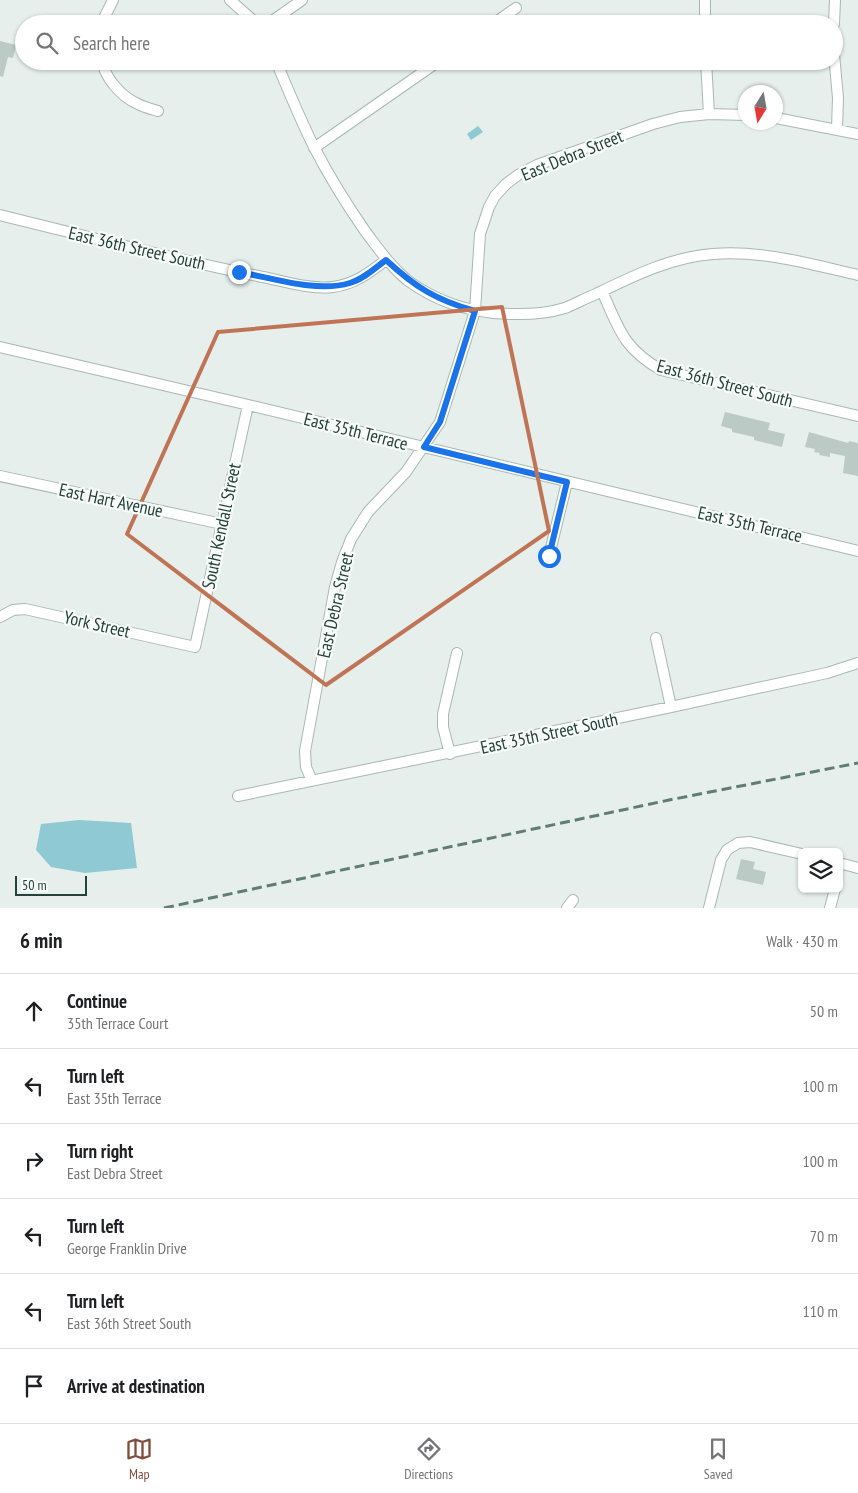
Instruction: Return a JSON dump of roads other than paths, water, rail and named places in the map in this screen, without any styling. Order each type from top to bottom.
[{"type":"street","points":[[106,15],[113,0]]},
{"type":"street","points":[[230,0],[247,15]]},
{"type":"street","points":[[281,15],[302,0]]},
{"type":"street","points":[[705,0],[705,15]]},
{"type":"street","points":[[834,15],[835,0]]},
{"type":"street","points":[[506,15],[516,8]]},
{"type":"street","points":[[105,70],[115,88],[134,103],[158,111]]},
{"type":"street","points":[[280,70],[314,148],[349,208],[386,260],[406,279],[430,294],[455,305],[475,311],[511,315],[543,312],[565,307],[653,268],[676,260],[712,254],[748,253],[784,258],[858,275]]},
{"type":"street","points":[[314,148],[426,70]]},
{"type":"street","points":[[707,70],[709,114]]},
{"type":"street","points":[[835,70],[838,98],[837,129]]},
{"type":"street","name":"East Debra Street","points":[[312,781],[306,768],[305,751],[335,587],[342,562],[351,539],[368,512],[406,472],[440,422],[475,311],[480,234],[489,207],[495,196],[518,175],[537,165],[653,124],[680,117],[709,114],[738,115]]},
{"type":"street","points":[[783,119],[858,134]]},
{"type":"street","name":"East 36th Street South","points":[[0,215],[239,272],[316,287],[332,287],[352,283],[386,260]]},
{"type":"street","name":"East 36th Street South","points":[[602,291],[621,334],[628,345],[643,359],[661,370],[858,416]]},
{"type":"street","name":"East 35th Terrace","points":[[0,347],[248,404],[858,551]]},
{"type":"street","name":"South Kendall Street","points":[[194,647],[248,404]]},
{"type":"street","name":"East Hart Avenue","points":[[0,476],[222,524]]},
{"type":"street","points":[[549,556],[567,482]]},
{"type":"street","name":"York Street","points":[[0,617],[13,610],[25,609],[194,647]]},
{"type":"street","points":[[656,638],[671,707]]},
{"type":"street","points":[[450,754],[443,727],[457,653]]},
{"type":"street","name":"East 35th Street South","points":[[238,796],[450,754],[671,707],[827,672],[858,663]]},
{"type":"street","points":[[709,908],[721,860],[727,850],[734,845],[750,842],[798,853]]},
{"type":"street","points":[[843,866],[858,868]]},
{"type":"street","points":[[830,908],[834,893]]},
{"type":"water","points":[[478,126],[483,132],[471,140],[467,134]]},
{"type":"water","points":[[79,820],[131,823],[137,868],[85,873],[51,867],[36,850],[41,824]]},
{"type":"railway","points":[[164,908],[669,800],[858,763]]}]
